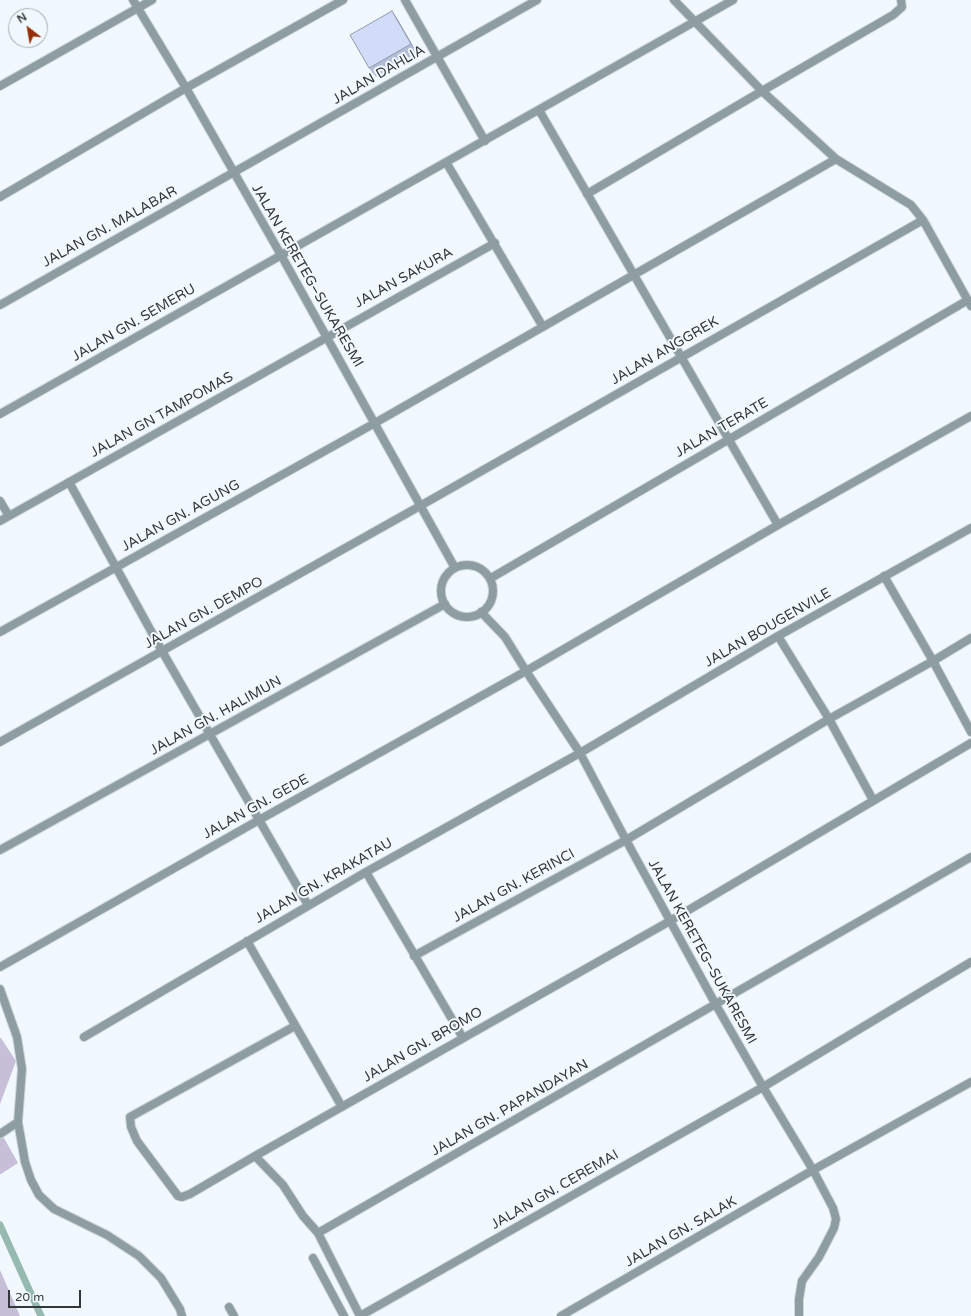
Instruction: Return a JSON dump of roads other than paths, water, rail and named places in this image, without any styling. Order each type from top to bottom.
[{"type":"street","name":"JALAN KERETEG–SUKARESMI","points":[[133,0],[186,88],[281,255],[455,568]]},
{"type":"street","points":[[0,86],[152,0]]},
{"type":"street","points":[[0,197],[186,88],[343,0]]},
{"type":"street","points":[[405,0],[485,141]]},
{"type":"street","name":"JALAN DAHLIA","points":[[234,173],[537,0]]},
{"type":"street","points":[[674,0],[762,91],[836,159],[911,205],[923,220],[969,303]]},
{"type":"street","name":"JALAN GN. SEMERU","points":[[0,414],[733,0]]},
{"type":"street","points":[[587,194],[893,15],[902,7],[901,0]]},
{"type":"street","points":[[539,110],[778,525]]},
{"type":"street","name":"JALAN GN. AGUNG","points":[[0,632],[375,423],[836,159]]},
{"type":"street","points":[[446,162],[543,327]]},
{"type":"street","name":"JALAN GN. MALABAR","points":[[0,305],[234,173]]},
{"type":"street","name":"JALAN ANGGREK","points":[[420,506],[923,220]]},
{"type":"street","name":"JALAN SAKURA","points":[[327,337],[495,243]]},
{"type":"street","name":"JALAN TERATE","points":[[491,578],[728,439],[969,303]]},
{"type":"street","name":"JALAN GN TAMPOMAS","points":[[0,521],[327,337]]},
{"type":"street","name":"JALAN GN. GEDE","points":[[0,967],[526,671],[778,525],[971,416]]},
{"type":"street","points":[[69,482],[162,651],[308,905]]},
{"type":"street","points":[[0,501],[9,516]]},
{"type":"street","name":"JALAN GN. DEMPO","points":[[0,742],[420,506]]},
{"type":"street","name":"JALAN BOUGENVILE","points":[[580,753],[778,636],[971,528]]},
{"type":"street","points":[[464,565],[475,566],[484,570],[491,578],[493,588],[489,606],[474,616],[458,615],[450,610],[445,604],[441,595],[442,584],[446,575],[455,568],[464,565]]},
{"type":"street","points":[[884,576],[933,661],[971,732]]},
{"type":"street","name":"JALAN GN. HALIMUN","points":[[0,850],[445,604]]},
{"type":"street","name":"JALAN KERETEG–SUKARESMI","points":[[481,612],[505,637],[580,753],[716,1004],[763,1087],[813,1170],[833,1208],[836,1219],[834,1228],[819,1257],[802,1281],[799,1299],[799,1316]]},
{"type":"street","points":[[778,636],[829,719],[873,800]]},
{"type":"street","name":"JALAN GN. KERINCI","points":[[414,956],[626,840],[829,719],[971,638]]},
{"type":"street","name":"JALAN GN. BROMO","points":[[295,1026],[130,1117],[131,1127],[137,1141],[178,1196],[182,1197],[190,1194],[670,921],[971,743]]},
{"type":"street","name":"JALAN GN. KRAKATAU","points":[[84,1037],[308,905],[580,753]]},
{"type":"street","name":"JALAN GN. PAPANDAYAN","points":[[318,1233],[971,857]]},
{"type":"street","points":[[366,872],[463,1038]]},
{"type":"street","points":[[247,941],[342,1107]]},
{"type":"street","name":"JALAN GN. CEREMAI","points":[[360,1316],[763,1087],[971,962]]},
{"type":"street","points":[[0,989],[17,1037],[22,1068],[18,1122],[25,1162],[31,1180],[39,1195],[54,1209],[107,1234],[139,1256],[161,1278],[180,1309],[182,1316]]},
{"type":"street","name":"JALAN GN. SALAK","points":[[561,1316],[813,1170],[971,1082]]},
{"type":"street","points":[[0,1134],[18,1122]]},
{"type":"street","points":[[255,1156],[283,1185],[303,1216],[318,1233],[360,1316]]},
{"type":"street","points":[[313,1258],[344,1316]]},
{"type":"street","points":[[230,1307],[234,1316]]},
{"type":"waterway","points":[[0,1225],[41,1316]]}]
